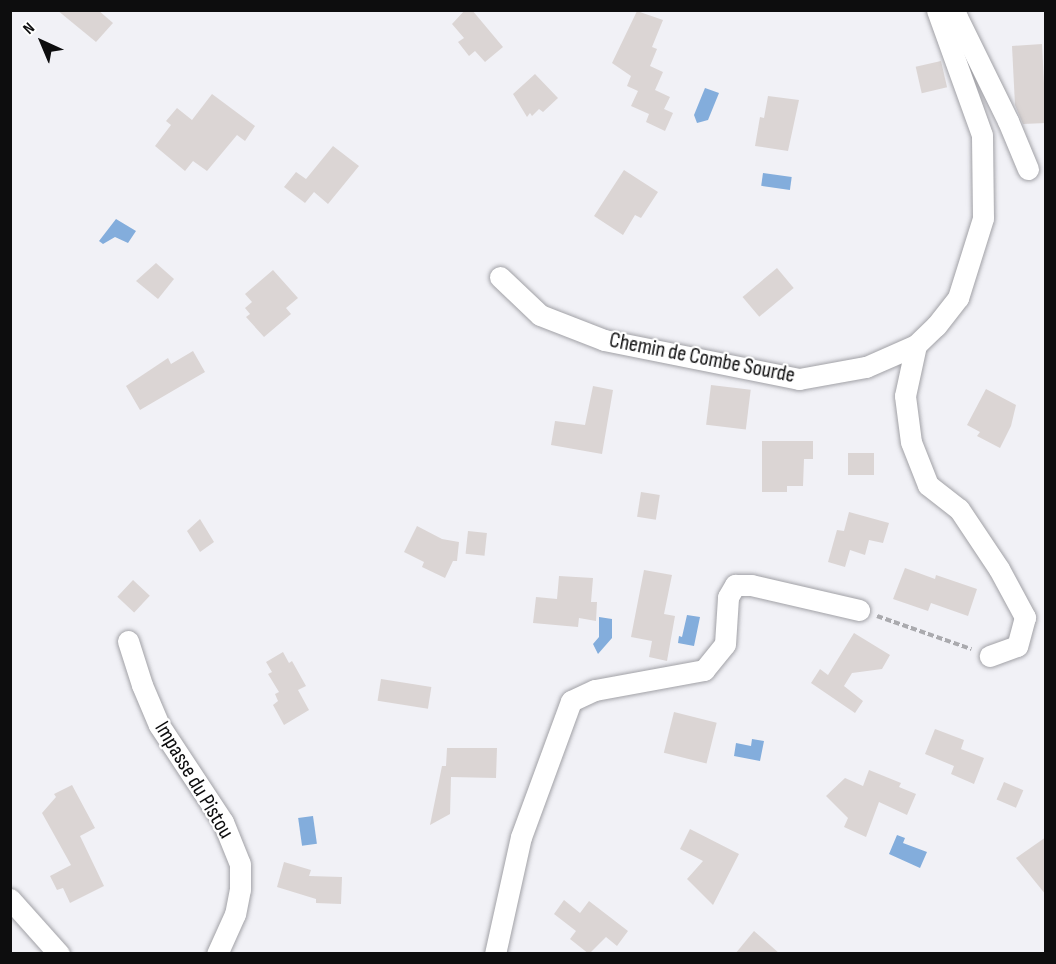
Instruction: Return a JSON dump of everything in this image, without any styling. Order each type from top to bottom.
[{"type":"street","name":"Chemin de Combe Sourde","points":[[500,277],[540,315],[604,340],[799,379],[866,367],[915,345],[936,326],[958,298],[983,218],[982,135],[937,10]]},
{"type":"street","points":[[951,10],[957,17],[993,90],[1028,169]]},
{"type":"street","points":[[915,345],[905,396],[911,442],[928,485],[959,509],[999,569],[1025,617],[1017,646],[990,656]]},
{"type":"street","points":[[495,954],[521,837],[571,701],[595,690],[704,670],[725,644],[728,597],[735,585],[752,585],[859,610]]},
{"type":"street","name":"Impasse du Pistou","points":[[128,641],[142,685],[159,725],[223,822],[240,864],[240,889],[235,914],[217,954]]},
{"type":"street","points":[[10,899],[59,954]]},
{"type":"path","points":[[859,610],[990,656]]},
{"type":"water","points":[[705,88],[719,93],[708,120],[697,123],[694,115]]},
{"type":"water","points":[[763,173],[792,177],[790,190],[761,186]]},
{"type":"water","points":[[116,219],[136,231],[128,243],[115,237],[103,244],[99,241]]},
{"type":"water","points":[[687,615],[700,617],[694,646],[678,643],[679,636],[682,637]]},
{"type":"water","points":[[599,617],[612,619],[612,638],[598,654],[593,644],[599,637]]},
{"type":"water","points":[[752,739],[764,741],[760,761],[734,756],[736,743],[751,746]]},
{"type":"water","points":[[313,816],[317,844],[302,846],[298,818]]},
{"type":"water","points":[[897,835],[905,838],[903,843],[927,852],[920,868],[889,854]]},
{"type":"building","points":[[57,10],[98,10],[113,23],[96,42]]},
{"type":"building","points":[[465,10],[472,10],[503,47],[485,62],[475,51],[469,56],[458,42],[464,38],[452,24]]},
{"type":"building","points":[[637,11],[663,20],[652,47],[657,49],[650,66],[663,72],[655,90],[670,97],[664,109],[673,113],[665,131],[646,122],[649,114],[631,106],[638,91],[627,86],[631,76],[612,63]]},
{"type":"building","points":[[1042,44],[1046,123],[1023,124],[1015,105],[1012,46]]},
{"type":"building","points":[[941,61],[947,87],[922,93],[916,67]]},
{"type":"building","points":[[535,74],[558,98],[543,112],[539,109],[532,116],[530,113],[527,117],[513,94]]},
{"type":"building","points":[[212,94],[255,126],[245,141],[237,135],[207,171],[193,161],[185,171],[155,146],[171,125],[166,121],[177,108],[192,120]]},
{"type":"building","points":[[768,96],[799,100],[788,151],[755,146],[760,117],[764,118]]},
{"type":"building","points":[[333,146],[359,166],[328,204],[314,192],[305,203],[284,187],[296,172],[306,179]]},
{"type":"building","points":[[624,170],[658,192],[641,218],[635,215],[623,235],[594,216]]},
{"type":"building","points":[[156,263],[174,279],[158,299],[136,281]]},
{"type":"building","points":[[777,268],[794,288],[759,317],[743,297]]},
{"type":"building","points":[[273,270],[298,298],[286,308],[291,314],[264,337],[246,317],[250,314],[245,308],[252,302],[245,294]]},
{"type":"building","points":[[193,351],[205,372],[140,410],[126,386],[168,358],[171,364]]},
{"type":"building","points":[[711,385],[751,390],[746,430],[706,425]]},
{"type":"building","points":[[593,386],[613,390],[602,454],[551,445],[555,421],[585,425]]},
{"type":"building","points":[[986,389],[1016,405],[1011,426],[1000,448],[977,436],[980,432],[967,425]]},
{"type":"building","points":[[762,441],[813,441],[813,459],[804,459],[803,486],[787,486],[787,492],[762,492]]},
{"type":"building","points":[[848,453],[874,453],[874,475],[848,475]]},
{"type":"building","points":[[641,492],[660,495],[656,520],[637,517]]},
{"type":"building","points":[[849,512],[889,523],[883,543],[869,540],[865,555],[850,550],[845,567],[828,562],[837,530],[844,531]]},
{"type":"building","points":[[200,519],[214,542],[200,552],[187,531]]},
{"type":"building","points":[[417,526],[442,539],[459,542],[457,561],[453,561],[445,578],[422,567],[424,562],[404,552]]},
{"type":"building","points":[[468,531],[487,533],[484,556],[466,554]]},
{"type":"building","points":[[905,568],[935,579],[936,575],[977,589],[968,616],[931,603],[928,611],[893,599]]},
{"type":"building","points":[[644,570],[672,575],[664,614],[675,616],[667,661],[649,657],[652,641],[631,637]]},
{"type":"building","points":[[559,576],[593,578],[591,602],[597,602],[596,621],[579,618],[578,627],[533,623],[536,597],[557,599]]},
{"type":"building","points":[[133,580],[150,596],[134,613],[117,597]]},
{"type":"building","points":[[854,633],[890,655],[882,669],[852,673],[844,686],[863,701],[855,713],[811,683],[820,669],[828,675]]},
{"type":"building","points":[[283,652],[289,663],[292,661],[306,686],[298,690],[309,710],[284,725],[273,705],[278,701],[275,694],[279,692],[268,674],[272,672],[266,662]]},
{"type":"building","points":[[381,679],[431,687],[428,709],[378,701]]},
{"type":"building","points":[[674,712],[717,723],[707,763],[664,753]]},
{"type":"building","points":[[935,729],[964,740],[961,749],[984,758],[974,784],[951,774],[954,766],[925,754]]},
{"type":"building","points":[[447,748],[497,748],[496,778],[451,777],[450,814],[430,825],[442,766],[446,766]]},
{"type":"building","points":[[869,770],[901,783],[899,787],[916,794],[907,815],[879,802],[866,837],[844,827],[848,818],[826,796],[845,778],[863,786]]},
{"type":"building","points":[[1004,782],[1023,790],[1016,808],[997,799]]},
{"type":"building","points":[[72,785],[95,828],[80,836],[104,886],[70,903],[63,888],[57,890],[50,876],[71,865],[42,813],[56,797],[54,794]]},
{"type":"building","points":[[690,829],[739,854],[713,905],[687,879],[703,861],[680,849]]},
{"type":"building","points":[[1046,837],[1046,895],[1016,858]]},
{"type":"building","points":[[284,862],[311,870],[309,876],[342,877],[341,904],[316,903],[316,899],[277,887]]},
{"type":"building","points":[[564,900],[580,913],[589,901],[628,931],[617,946],[606,937],[589,954],[570,939],[576,931],[554,914]]},
{"type":"building","points":[[754,931],[780,954],[735,954]]}]
